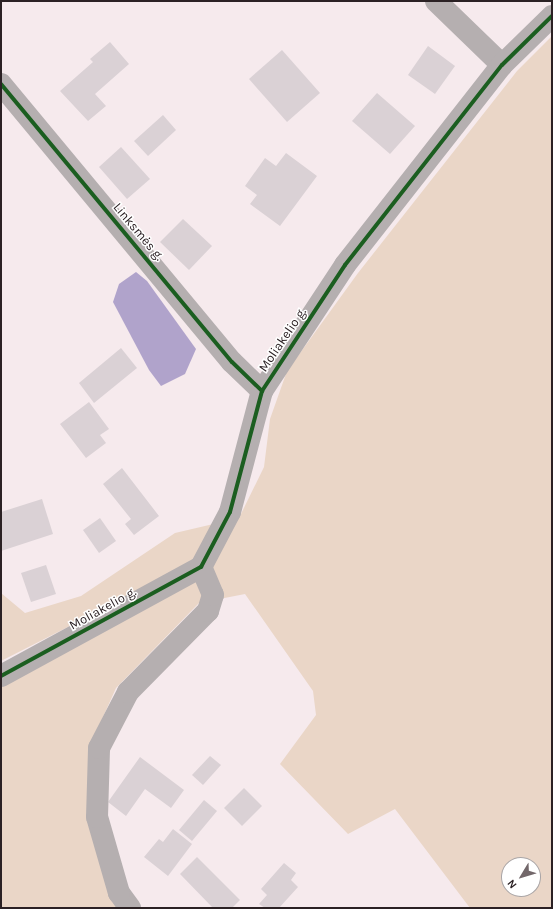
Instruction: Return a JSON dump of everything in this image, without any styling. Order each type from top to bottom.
[{"type":"street","points":[[436,1],[502,65]]},
{"type":"street","name":"Moliakelio g.","points":[[1,676],[201,567],[230,512],[262,391],[345,265],[502,65],[552,16]]},
{"type":"street","name":"Linksmės g.","points":[[1,84],[232,362],[262,391]]},
{"type":"street","points":[[130,908],[119,893],[96,817],[99,748],[128,692],[208,611],[213,595],[201,567]]},
{"type":"shaded area","points":[[552,36],[552,908],[470,908],[395,809],[348,834],[280,764],[316,715],[313,691],[245,594],[199,603],[116,688],[90,746],[117,908],[1,908],[1,680],[182,569],[1,661],[1,593],[25,613],[81,596],[175,533],[239,518],[264,467],[270,419],[287,371],[358,273],[517,71]]},
{"type":"shaded area","points":[[136,272],[147,281],[196,349],[185,374],[161,386],[149,370],[113,302],[119,284]]},
{"type":"building","points":[[110,42],[129,64],[95,94],[106,106],[88,121],[60,91],[93,62],[90,59]]},
{"type":"building","points":[[428,46],[455,66],[435,94],[408,75]]},
{"type":"building","points":[[282,50],[320,93],[287,122],[249,79]]},
{"type":"building","points":[[377,93],[415,126],[390,154],[352,121]]},
{"type":"building","points":[[163,115],[176,130],[148,156],[134,141]]},
{"type":"building","points":[[121,147],[150,179],[127,199],[99,167]]},
{"type":"building","points":[[286,153],[317,176],[280,226],[250,204],[257,195],[245,186],[265,158],[276,166]]},
{"type":"building","points":[[183,219],[212,246],[189,270],[160,242]]},
{"type":"building","points":[[121,348],[137,368],[94,403],[79,383]]},
{"type":"building","points":[[89,402],[109,429],[100,435],[106,443],[86,458],[60,424]]},
{"type":"building","points":[[122,468],[159,516],[134,535],[125,524],[131,519],[103,484]]},
{"type":"building","points":[[42,499],[53,534],[1,551],[1,512]]},
{"type":"building","points":[[100,518],[116,541],[99,553],[83,530]]},
{"type":"building","points":[[46,565],[56,594],[31,602],[21,573]]},
{"type":"building","points":[[210,756],[221,765],[203,785],[192,775]]},
{"type":"building","points":[[140,757],[184,790],[171,808],[145,789],[126,816],[108,802]]},
{"type":"building","points":[[244,788],[262,806],[242,826],[224,808]]},
{"type":"building","points":[[204,800],[217,811],[192,841],[179,830]]},
{"type":"building","points":[[173,829],[192,844],[168,876],[144,857],[159,839],[163,842]]},
{"type":"building","points":[[197,857],[240,900],[232,908],[213,908],[180,874]]},
{"type":"building","points":[[284,863],[296,873],[291,880],[298,887],[279,908],[265,908],[259,904],[267,895],[261,889]]},
{"type":"cycle path","points":[[1,676],[201,567],[230,512],[262,391],[345,265],[502,65],[552,16]]},
{"type":"cycle path","points":[[1,84],[232,362],[262,391]]}]
